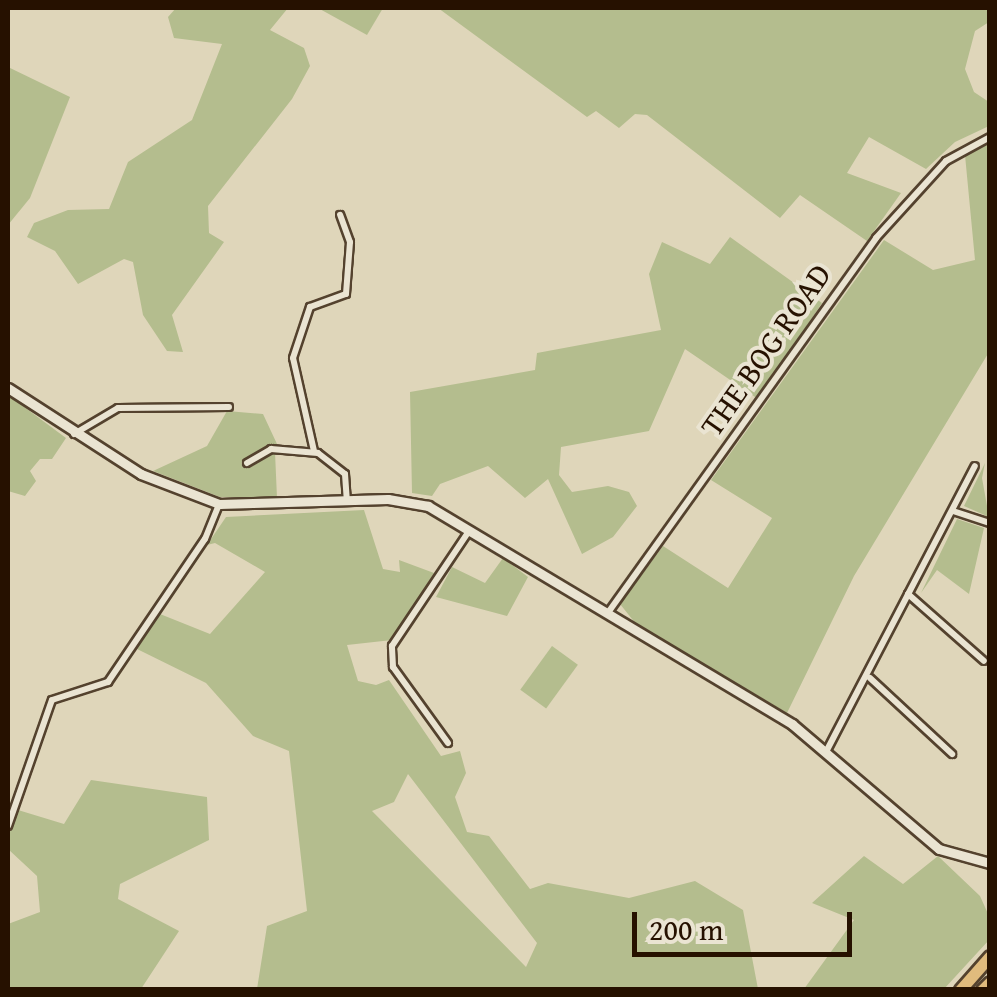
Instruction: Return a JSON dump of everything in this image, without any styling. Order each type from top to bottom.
[{"type":"highway","points":[[961,990],[990,959]]},
{"type":"highway","points":[[982,990],[990,982]]},
{"type":"street","name":"THE BOG ROAD","points":[[606,615],[876,238],[946,160],[990,137]]},
{"type":"street","points":[[314,452],[293,358],[310,307],[346,294],[350,242],[340,216]]},
{"type":"street","points":[[8,388],[73,435],[141,474],[218,504],[347,500],[428,506],[827,750],[939,849],[990,864]]},
{"type":"street","points":[[73,435],[118,408],[230,407]]},
{"type":"street","points":[[247,463],[271,449],[314,452],[345,474],[347,500]]},
{"type":"street","points":[[827,750],[870,678],[908,594],[976,466]]},
{"type":"street","points":[[8,826],[52,700],[106,684],[205,539],[218,504]]},
{"type":"street","points":[[953,511],[990,524]]},
{"type":"street","points":[[448,743],[393,667],[392,646],[469,531]]},
{"type":"street","points":[[908,594],[984,661]]},
{"type":"street","points":[[870,678],[952,754]]},
{"type":"green space","points":[[176,8],[288,8],[270,30],[304,48],[310,66],[292,99],[208,206],[209,233],[224,242],[172,315],[183,352],[167,351],[143,315],[133,262],[124,259],[78,284],[55,251],[27,237],[34,223],[68,210],[109,209],[128,162],[192,120],[222,44],[174,38],[168,17]]},
{"type":"green space","points":[[318,8],[383,8],[367,35]]},
{"type":"green space","points":[[438,8],[989,8],[989,22],[975,31],[965,69],[974,92],[989,102],[989,126],[955,142],[926,169],[869,137],[847,173],[901,193],[867,241],[800,195],[780,218],[647,115],[635,114],[619,128],[596,111],[587,117]]},
{"type":"green space","points":[[8,67],[70,97],[30,198],[8,225]]},
{"type":"green space","points":[[989,143],[989,352],[854,576],[787,713],[636,624],[620,604],[663,546],[728,588],[772,518],[711,480],[884,240],[933,270],[975,260],[965,155]]},
{"type":"green space","points":[[730,237],[822,303],[758,399],[685,349],[649,431],[561,447],[559,475],[572,492],[608,486],[629,492],[637,506],[613,537],[582,554],[548,479],[525,498],[488,466],[440,484],[432,496],[412,493],[410,392],[535,370],[537,353],[661,330],[649,274],[662,242],[710,264]]},
{"type":"green space","points":[[8,395],[66,438],[52,459],[40,459],[30,471],[36,481],[25,496],[8,491]]},
{"type":"green space","points":[[227,411],[263,414],[277,444],[241,463],[251,467],[275,452],[277,498],[220,497],[153,471],[207,446]]},
{"type":"green space","points":[[985,463],[982,478],[989,517],[964,506]]},
{"type":"green space","points":[[364,510],[383,569],[400,572],[399,560],[434,573],[392,640],[347,645],[358,681],[376,685],[389,680],[441,756],[460,751],[466,773],[455,797],[467,832],[489,836],[530,889],[548,883],[629,898],[695,881],[743,910],[758,989],[257,989],[267,926],[307,911],[289,751],[253,736],[206,683],[137,649],[160,614],[210,634],[265,572],[215,543],[207,545],[226,517]],"holes":[[[408,774],[537,943],[526,967],[372,811],[394,802]]]},
{"type":"green space","points":[[957,519],[984,528],[969,594],[937,570],[921,593]]},
{"type":"green space","points":[[503,558],[528,577],[507,616],[436,597],[452,567],[485,583]]},
{"type":"green space","points":[[552,646],[578,665],[546,708],[520,690]]},
{"type":"green space","points":[[91,780],[207,797],[209,840],[120,884],[118,899],[179,931],[141,989],[8,989],[8,924],[40,912],[37,876],[8,849],[8,830],[18,810],[64,824]]},
{"type":"green space","points":[[864,856],[903,884],[938,856],[980,896],[989,916],[989,940],[944,989],[804,989],[854,920],[812,903]]}]
